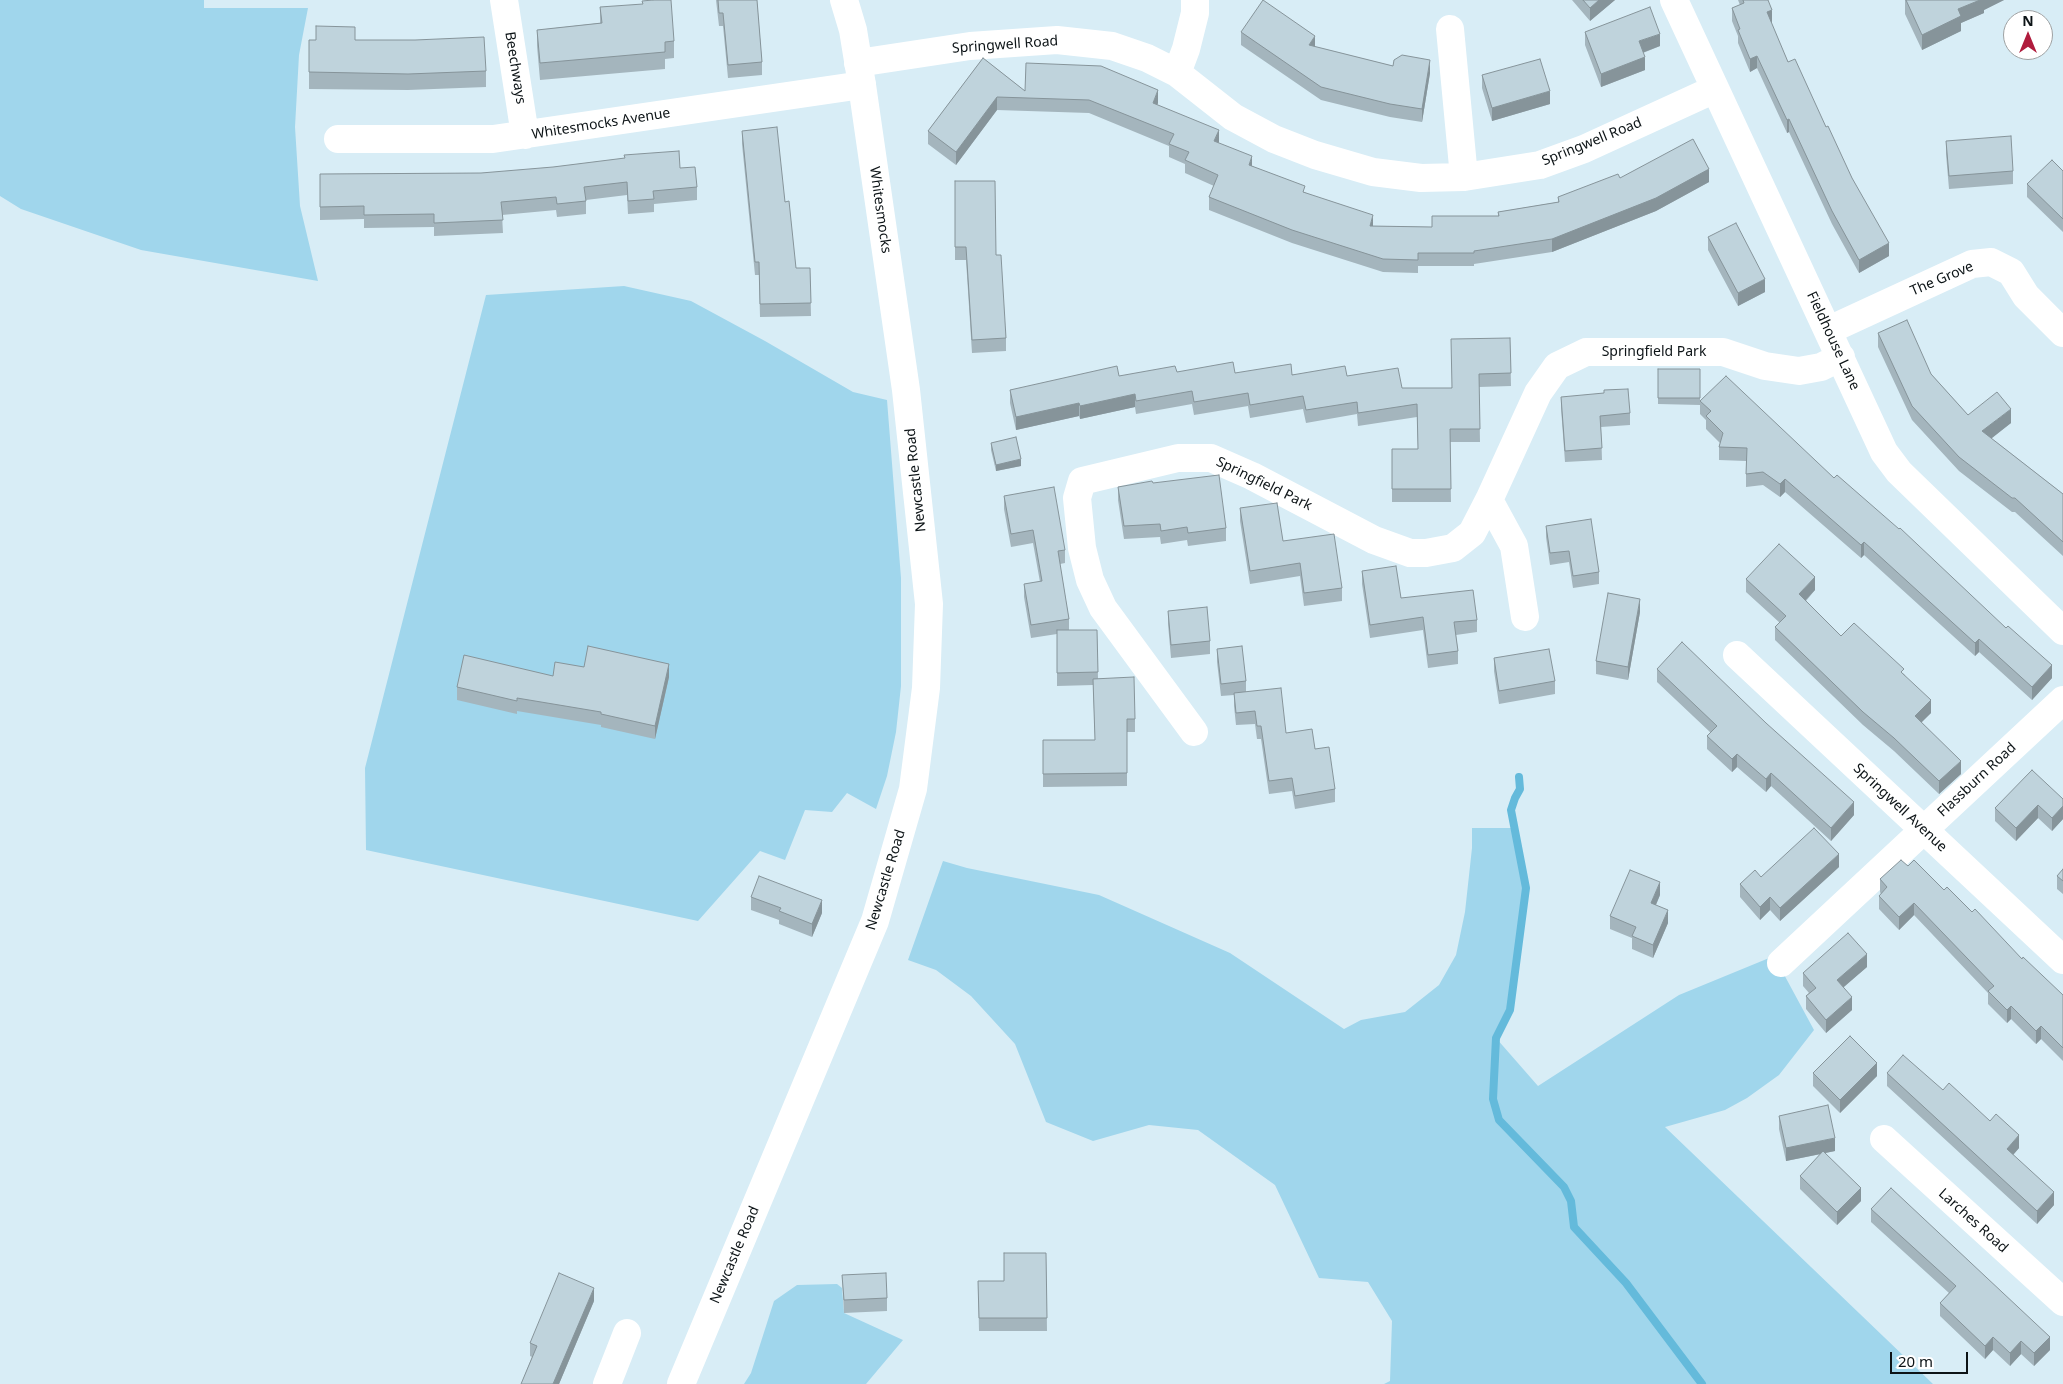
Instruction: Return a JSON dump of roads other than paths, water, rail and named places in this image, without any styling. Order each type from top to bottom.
[{"type":"main road","name":"Beechways","points":[[504,0],[526,135]]},
{"type":"main road","name":"Whitesmocks","points":[[844,0],[853,30]]},
{"type":"main road","name":"Whitesmocks","points":[[852,0],[853,30],[906,390]]},
{"type":"main road","points":[[1177,73],[1186,49],[1195,13],[1195,0]]},
{"type":"main road","name":"Fieldhouse Lane","points":[[1674,0],[1884,452],[1899,472],[2063,631]]},
{"type":"main road","points":[[1450,29],[1464,177]]},
{"type":"main road","name":"Springwell Road","points":[[860,74],[970,46],[1057,40],[1112,46],[1147,58],[1177,73],[1233,116],[1274,140],[1315,156],[1373,172],[1421,178],[1464,177],[1540,164],[1584,148],[1715,89]]},
{"type":"main road","name":"Whitesmocks Avenue","points":[[338,139],[493,139],[526,135],[860,74]]},
{"type":"main road","name":"The Grove","points":[[1828,330],[1972,264],[1991,262],[2011,272],[2026,296],[2063,333]]},
{"type":"main road","name":"Springfield Park","points":[[1194,732],[1103,608],[1090,580],[1082,548],[1077,498],[1082,481],[1178,458],[1211,458],[1252,476],[1374,540],[1410,553],[1426,553],[1453,548],[1472,533],[1538,393],[1557,366],[1586,352],[1723,352],[1765,366],[1799,371],[1821,366],[1841,357]]},
{"type":"main road","name":"Newcastle Road","points":[[681,1384],[875,921],[913,789],[926,688],[929,604],[906,390]]},
{"type":"main road","points":[[1489,500],[1514,546],[1525,617]]},
{"type":"main road","name":"Springwell Avenue","points":[[1737,655],[2063,960]]},
{"type":"main road","name":"Flassburn Road","points":[[1780,963],[2063,700]]},
{"type":"main road","name":"Larches Road","points":[[1884,1139],[2063,1302]]},
{"type":"main road","points":[[606,1384],[627,1333]]},
{"type":"waterway","points":[[1519,777],[1520,789],[1511,810],[1526,888],[1510,1010],[1496,1038],[1493,1099],[1499,1120],[1564,1187],[1571,1201],[1574,1227],[1626,1283],[1702,1384]]}]
